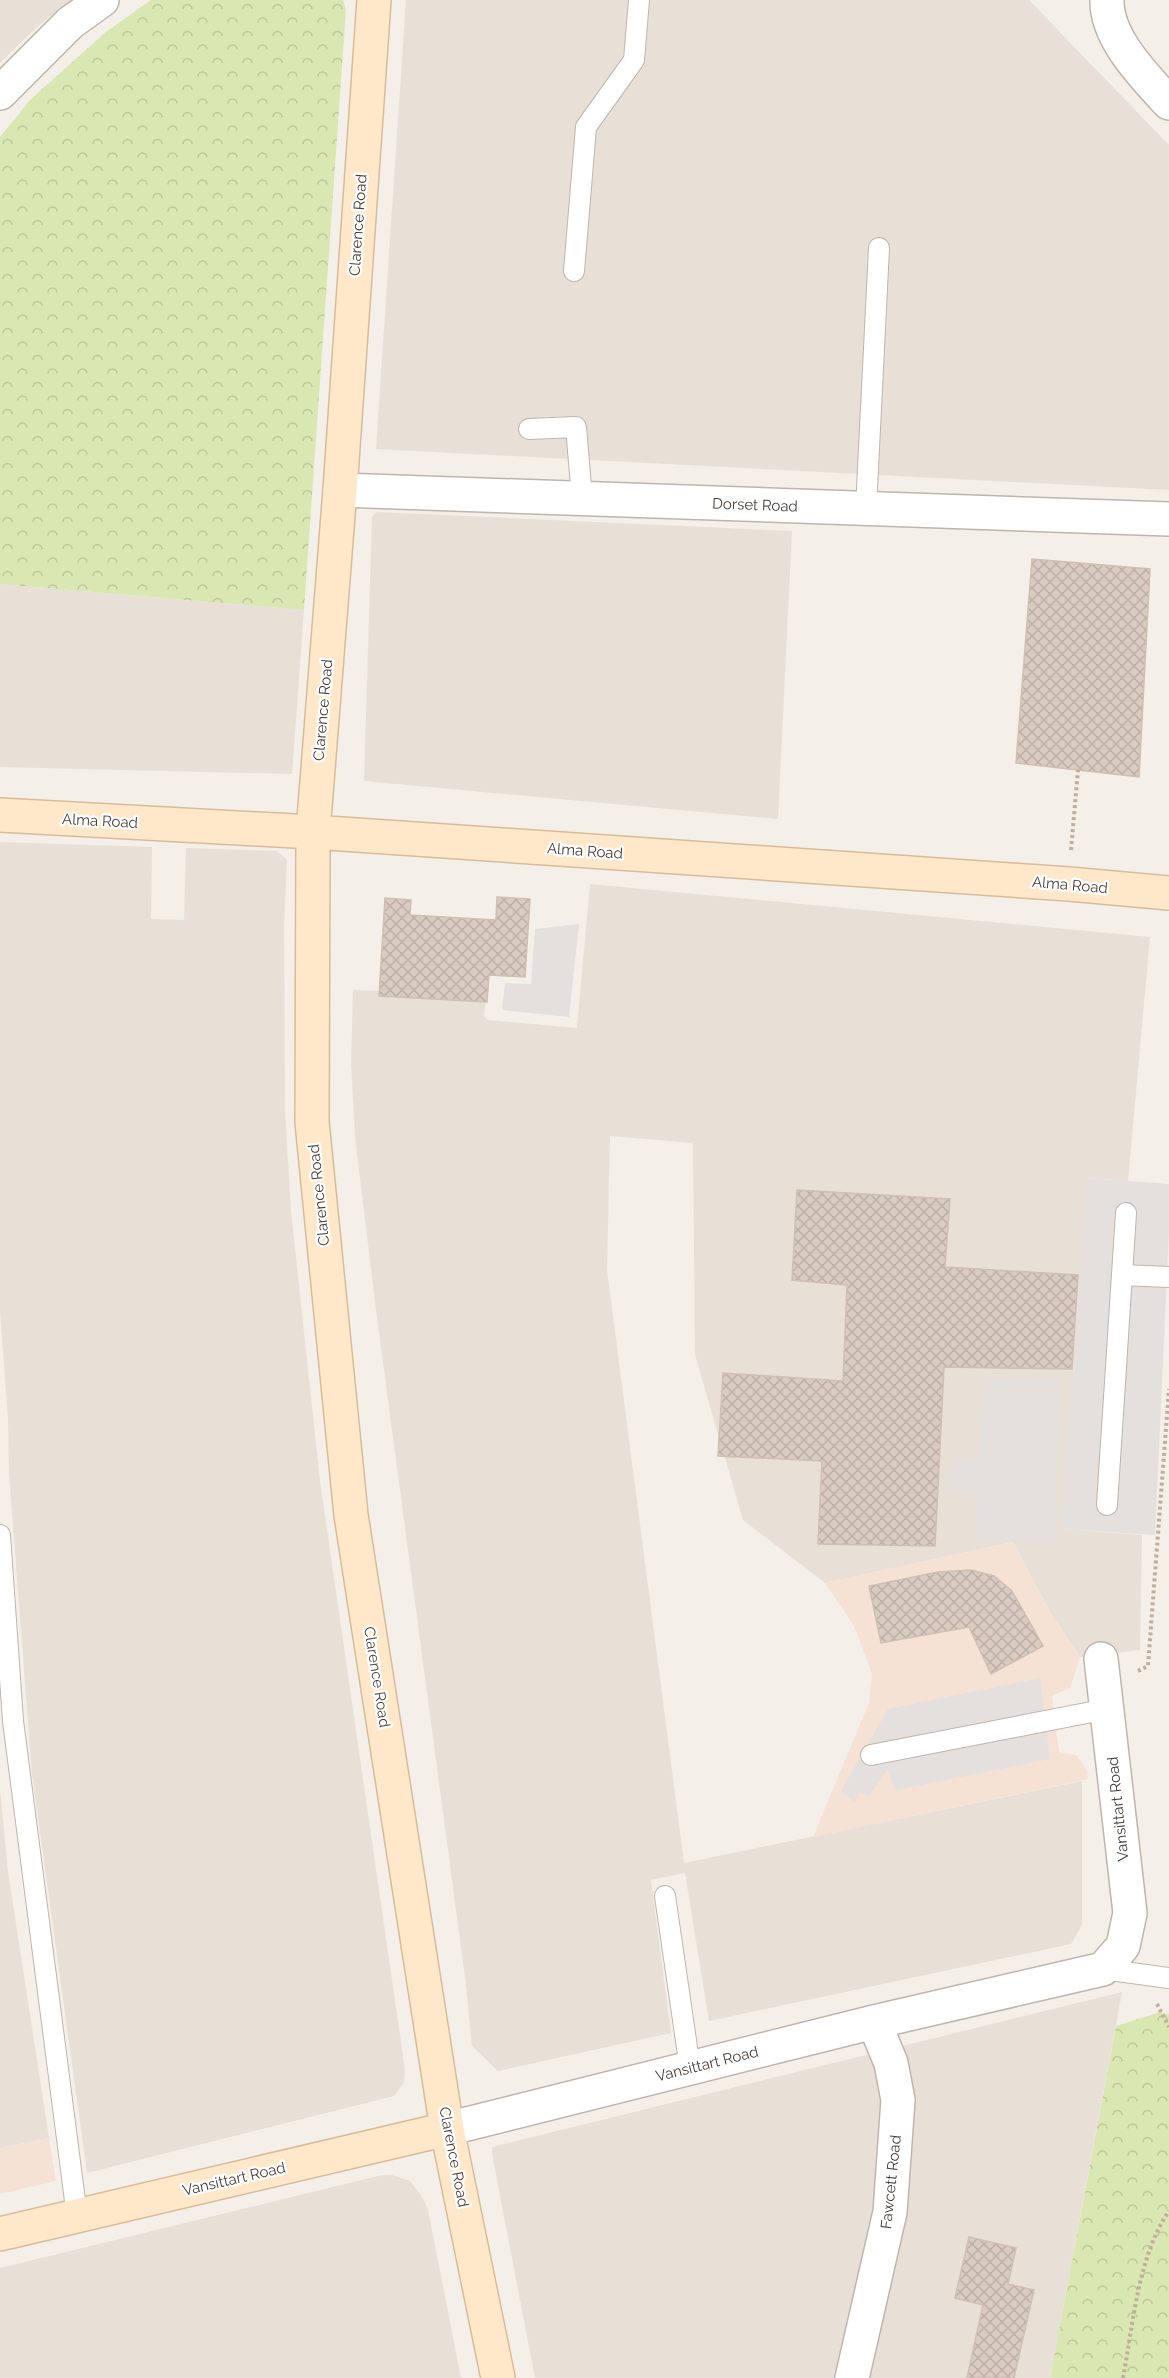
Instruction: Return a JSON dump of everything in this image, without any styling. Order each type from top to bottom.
[{"type":"street","points":[[0,93],[70,23],[102,0]]},
{"type":"street","name":"Clarence Road","points":[[374,0],[340,490],[313,832],[312,1122],[351,1515],[447,2129],[498,2378]]},
{"type":"street","points":[[1107,0],[1107,8],[1118,39],[1137,68],[1169,103]]},
{"type":"street","name":"Dorset Road","points":[[340,490],[1169,519]]},
{"type":"street","name":"Alma Road","points":[[0,815],[313,832],[1069,884],[1169,893]]},
{"type":"street","name":"Vansittart Road","points":[[0,2234],[447,2129],[874,2022],[1103,1969],[1123,1946],[1130,1913],[1104,1685]]},
{"type":"street","name":"Fawcett Road","points":[[852,2378],[890,2212],[898,2100],[891,2063],[874,2022]]},
{"type":"lane","points":[[574,271],[586,127],[634,60],[639,0]]},
{"type":"lane","points":[[866,509],[879,248]]},
{"type":"lane","points":[[529,429],[576,427],[582,498]]},
{"type":"lane","points":[[1107,1505],[1126,1213]]},
{"type":"lane","points":[[1122,1275],[1169,1277]]},
{"type":"lane","points":[[0,1535],[13,1721],[77,2216]]},
{"type":"lane","points":[[871,1755],[1104,1685]]},
{"type":"lane","points":[[665,1896],[690,2068]]},
{"type":"lane","points":[[1103,1969],[1169,1978]]},
{"type":"path","points":[[1069,884],[1077,770]]},
{"type":"path","points":[[1104,1685],[1148,1666],[1169,1389]]},
{"type":"path","points":[[1156,2001],[1169,2027]]},
{"type":"path","points":[[1123,2378],[1146,2261],[1169,2211]]},
{"type":"shaded area","points":[[0,0],[71,0],[37,27],[0,63]]},
{"type":"shaded area","points":[[406,0],[1029,0],[1169,145],[1169,490],[376,449]]},
{"type":"shaded area","points":[[376,512],[792,531],[778,819],[364,781],[372,517]]},
{"type":"shaded area","points":[[0,584],[304,610],[292,774],[0,767]]},
{"type":"shaded area","points":[[0,842],[152,847],[151,919],[184,920],[186,848],[277,851],[287,860],[284,924],[285,1111],[291,1211],[320,1481],[405,2070],[404,2082],[394,2096],[87,2173],[32,1774],[9,1474],[8,1419],[0,1311]]},
{"type":"shaded area","points":[[590,884],[1150,937],[1128,1181],[1088,1178],[1063,1529],[1142,1535],[1140,1650],[1080,1657],[1051,1614],[1013,1542],[825,1583],[743,1520],[695,1355],[693,1143],[610,1136],[607,1270],[684,1863],[1082,1781],[1082,1925],[1071,1944],[709,2021],[685,1873],[651,1880],[671,2033],[498,2071],[472,2046],[466,1985],[355,1137],[351,1062],[353,990],[381,991],[389,997],[486,997],[484,1016],[488,1020],[577,1028]]},
{"type":"shaded area","points":[[579,924],[569,1017],[502,1010],[505,983],[531,984],[535,929]]},
{"type":"shaded area","points":[[1087,1178],[1169,1184],[1169,1230],[1155,1535],[1062,1529]]},
{"type":"shaded area","points":[[985,1379],[1059,1380],[1055,1543],[976,1541],[978,1494],[949,1490],[953,1458],[979,1458]]},
{"type":"shaded area","points":[[1013,1542],[1051,1614],[1080,1657],[1070,1688],[1052,1696],[1059,1752],[1076,1755],[1087,1771],[1088,1779],[813,1837],[869,1703],[872,1674],[854,1626],[825,1583]]},
{"type":"shaded area","points":[[1040,1678],[1050,1759],[896,1790],[887,1770],[869,1796],[859,1792],[855,1802],[841,1791],[888,1709]]},
{"type":"shaded area","points":[[0,1789],[8,1872],[49,2138],[0,2148]]},
{"type":"shaded area","points":[[1122,1992],[1050,2378],[535,2378],[492,2147]]},
{"type":"shaded area","points":[[49,2138],[56,2181],[0,2194],[0,2148]]},
{"type":"shaded area","points":[[382,2175],[392,2175],[410,2181],[421,2195],[428,2210],[461,2378],[0,2378],[0,2268]]},
{"type":"green space","points":[[151,0],[343,0],[346,9],[304,610],[0,584],[0,137],[31,99],[107,31]]},
{"type":"green space","points":[[1160,2012],[1169,2014],[1169,2378],[1050,2378],[1116,2026]]},
{"type":"building","points":[[1032,559],[1150,569],[1139,777],[1016,763]]},
{"type":"building","points":[[497,897],[530,899],[525,977],[489,975],[487,1002],[379,996],[385,898],[411,900],[410,915],[496,920]]},
{"type":"building","points":[[797,1190],[950,1199],[945,1267],[1078,1275],[1072,1369],[944,1367],[935,1546],[818,1544],[822,1461],[718,1456],[723,1373],[843,1381],[847,1285],[792,1280]]},
{"type":"building","points":[[971,1570],[994,1576],[1012,1591],[1043,1646],[991,1674],[969,1627],[881,1643],[869,1586],[938,1572]]},
{"type":"building","points":[[969,2237],[1016,2248],[1008,2284],[1034,2290],[1014,2378],[967,2378],[983,2305],[955,2298]]}]
